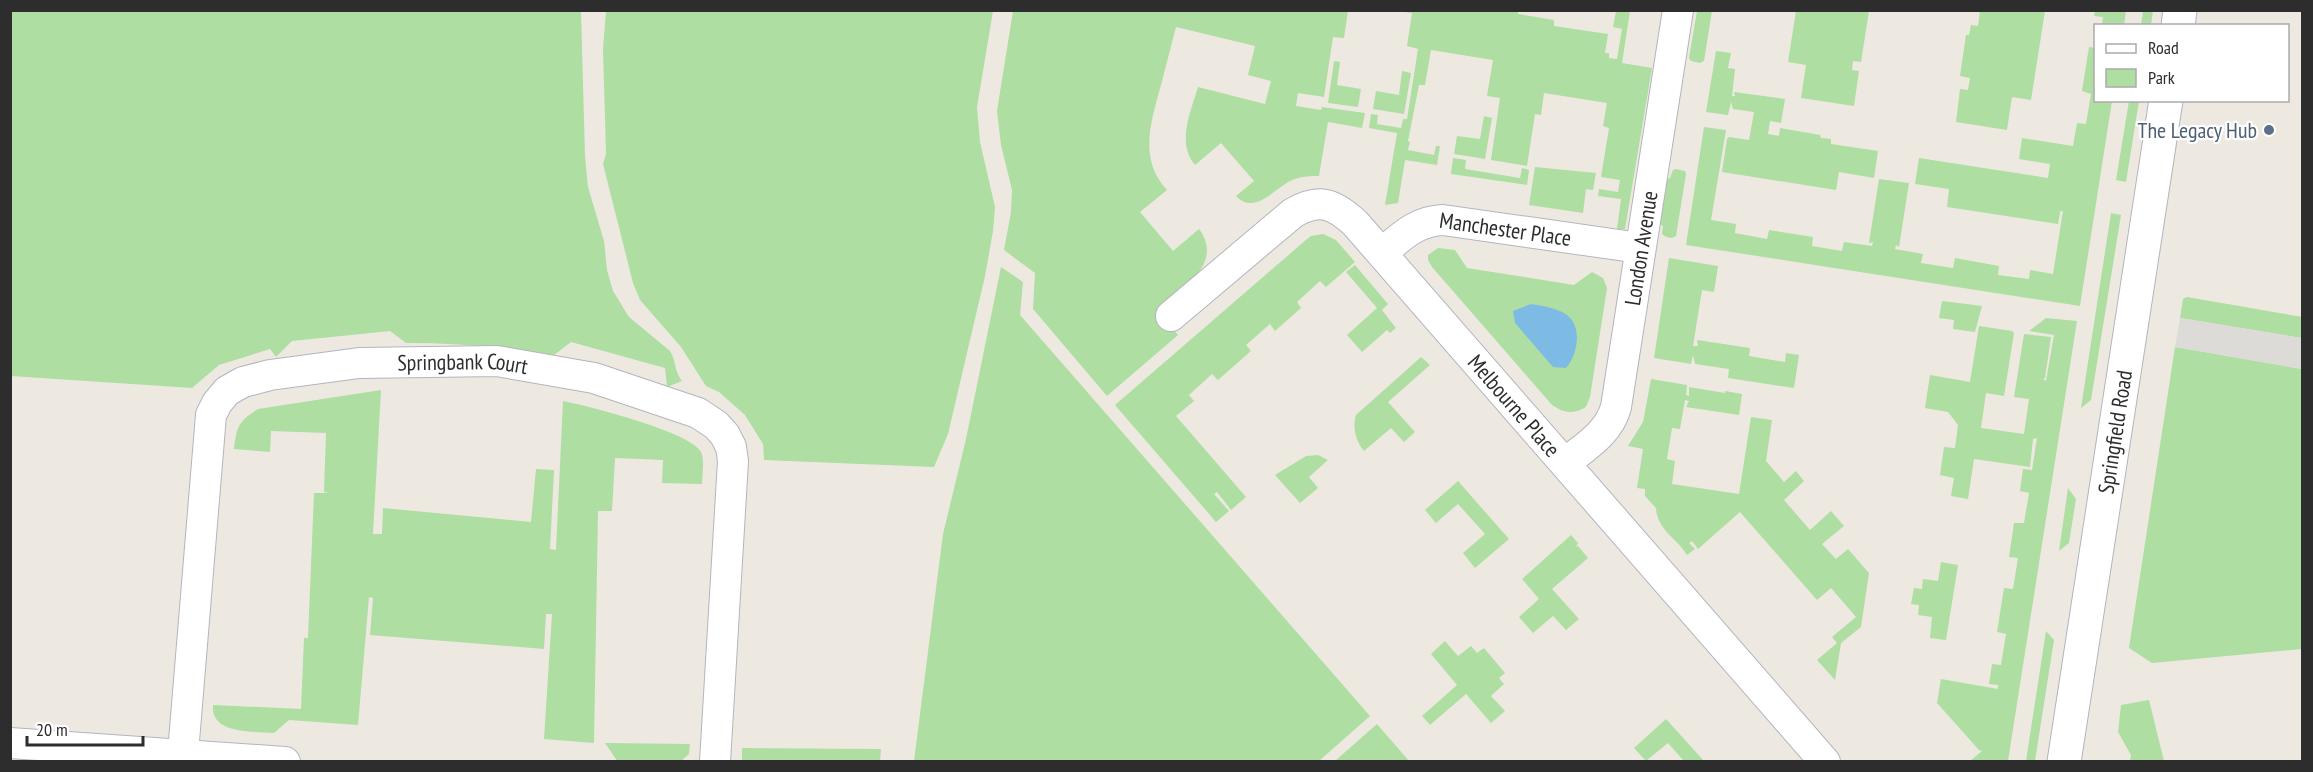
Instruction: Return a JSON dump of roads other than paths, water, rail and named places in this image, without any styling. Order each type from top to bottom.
[{"type":"street","name":"London Avenue","points":[[1565,463],[1601,434],[1614,417],[1678,10]]},
{"type":"street","name":"Springfield Road","points":[[2064,762],[2166,102]]},
{"type":"street","name":"Melbourne Place","points":[[1171,316],[1288,217],[1303,207],[1313,204],[1335,207],[1345,213],[1825,762]]},
{"type":"street","name":"Manchester Place","points":[[1382,253],[1413,227],[1423,222],[1443,220],[1640,248]]},
{"type":"street","name":"Springbank Court","points":[[183,753],[211,415],[217,403],[227,391],[243,382],[270,375],[359,363],[449,360],[497,361],[594,378],[698,414],[716,425],[725,435],[734,460],[715,762]]},
{"type":"street","points":[[10,743],[183,753],[285,762]]},
{"type":"water","points":[[1531,304],[1553,308],[1571,319],[1577,338],[1573,358],[1566,368],[1553,367],[1515,323],[1513,311]]},
{"type":"place","name":"The Legacy Hub","points":[[2269,130]]}]
